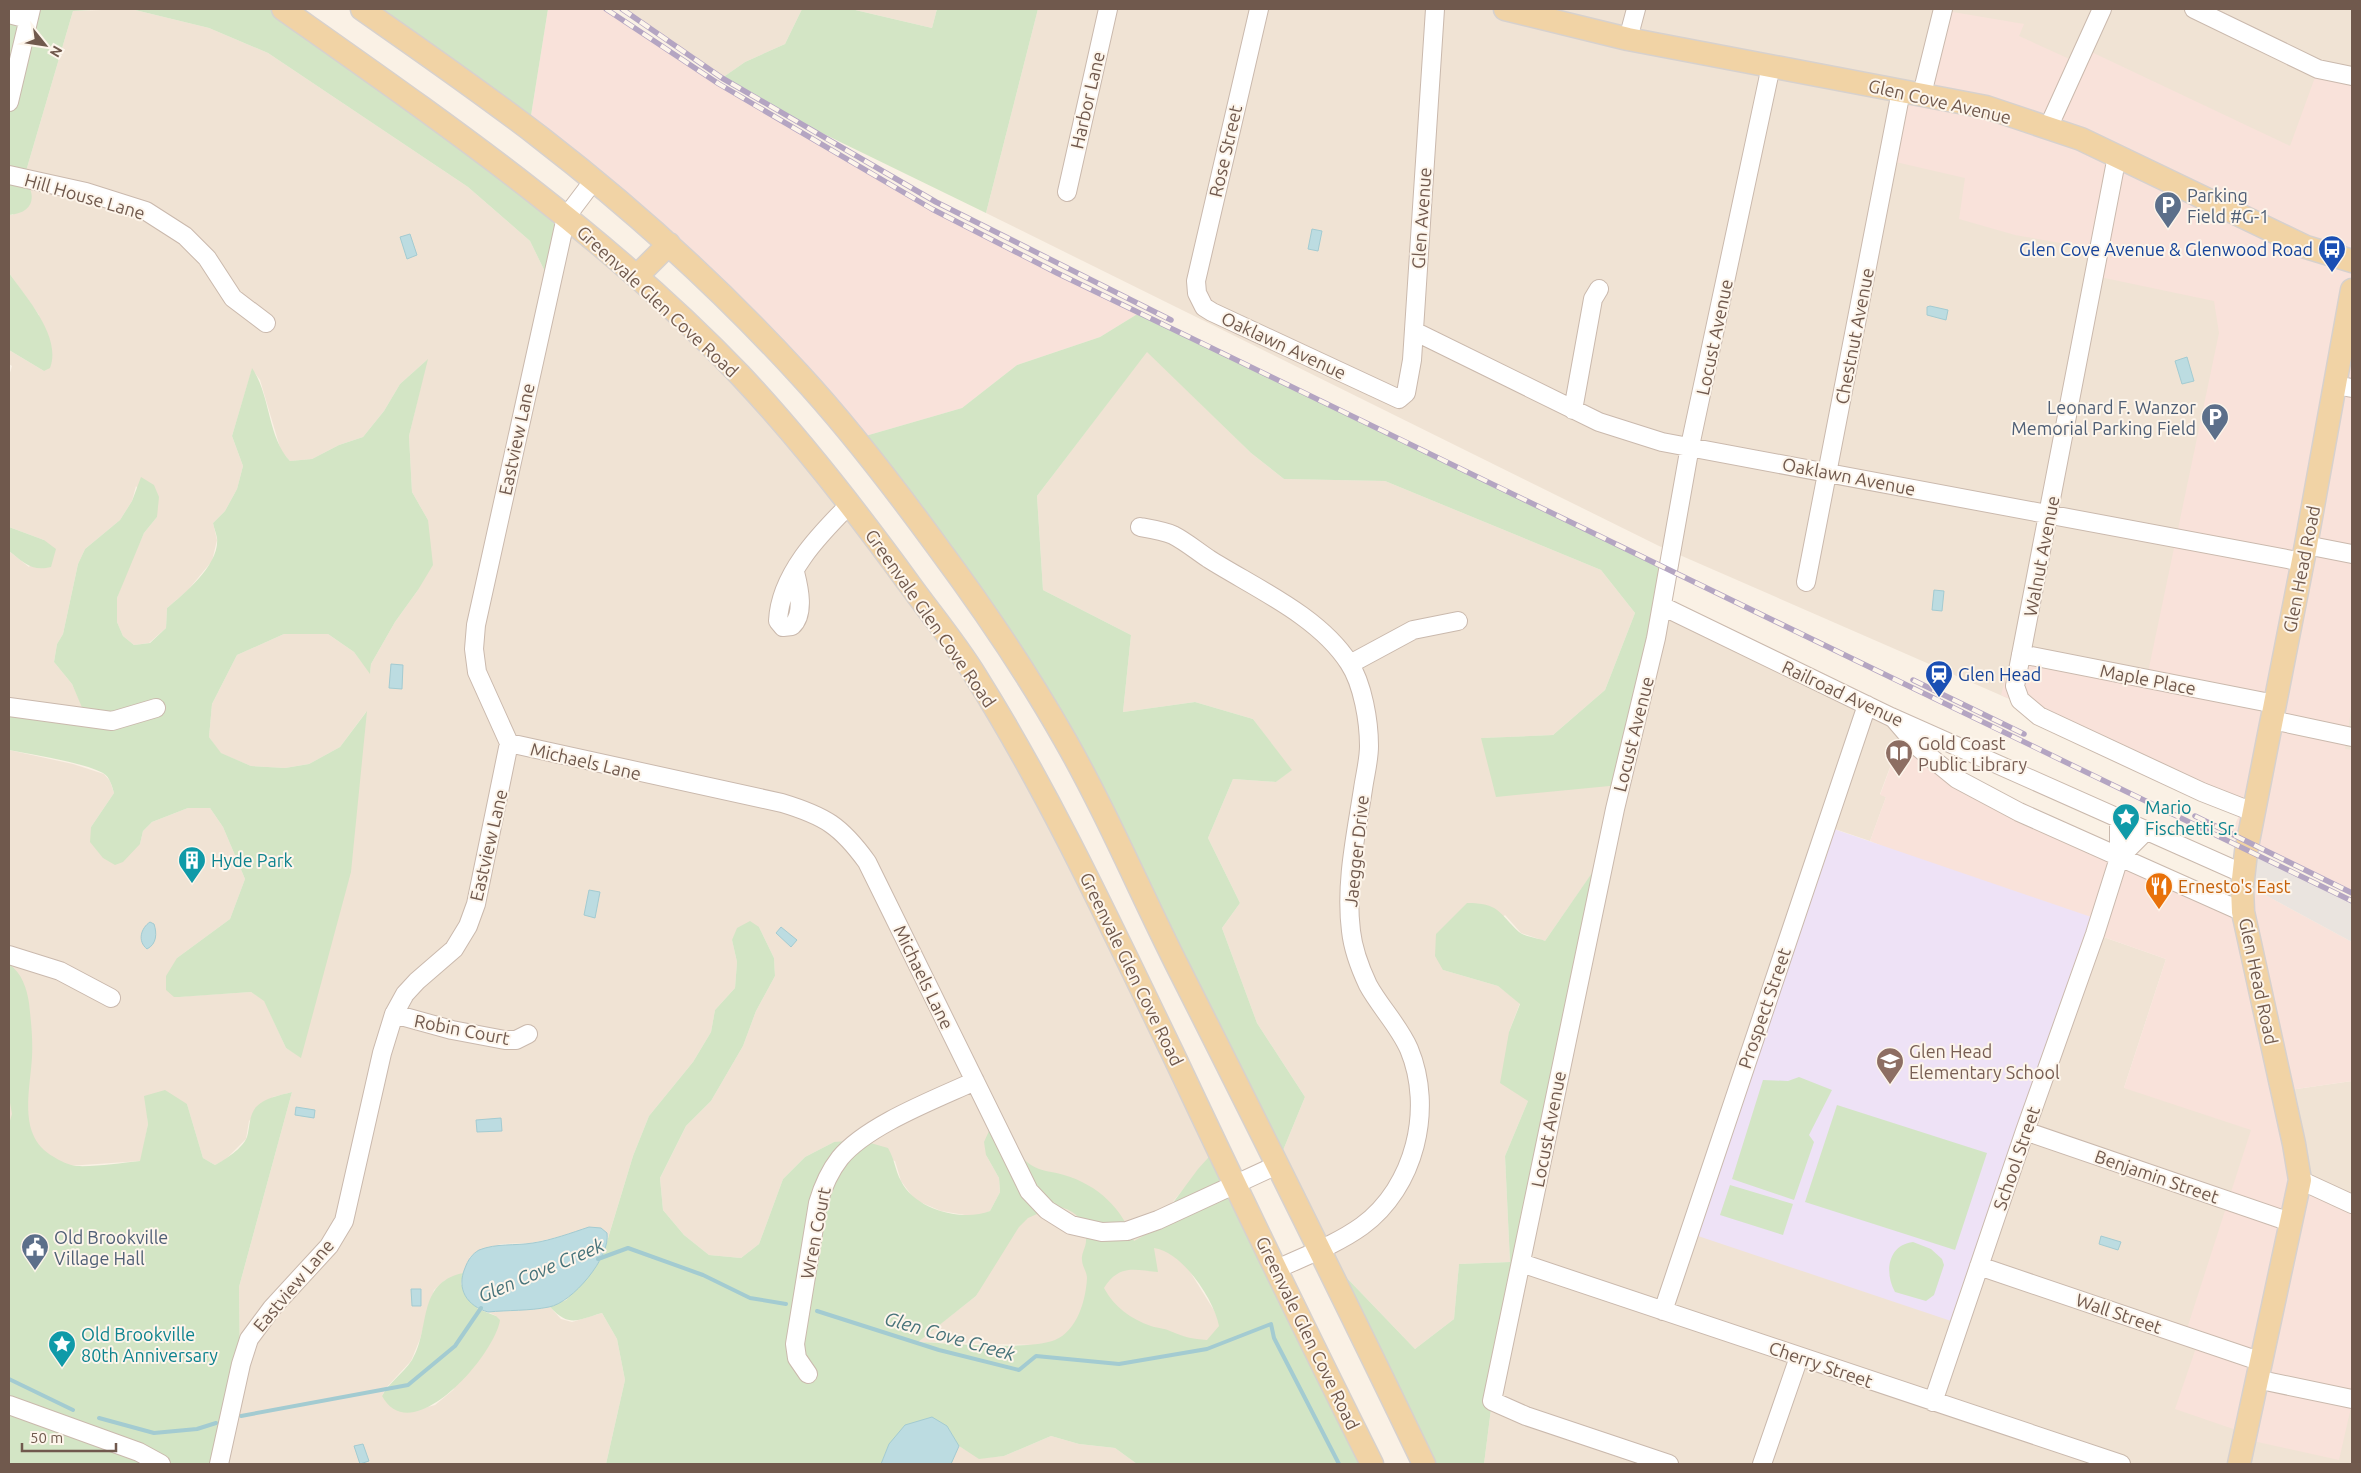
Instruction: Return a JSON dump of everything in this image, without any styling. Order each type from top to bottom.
[{"type":"main road","name":"Greenvale Glen Cove Road","points":[[283,9],[466,138],[637,276],[741,377],[849,505],[973,671],[1006,726],[1088,878],[1372,1464]]},
{"type":"main road","points":[[362,9],[516,119],[594,180],[669,244],[762,334],[846,428],[906,504],[979,603],[1011,651],[1065,740],[1121,844],[1164,938],[1424,1464]]},
{"type":"main road","name":"Glen Cove Avenue","points":[[1505,9],[1628,39],[1986,107],[2082,139],[2306,247],[2352,261]]},
{"type":"main road","points":[[637,276],[669,244]]},
{"type":"main road","name":"Glen Head Road","points":[[2238,1464],[2300,1180],[2293,1137],[2243,912],[2244,874],[2253,812],[2305,554],[2344,387],[2352,290]]},
{"type":"street","name":"Harbor Lane","points":[[1066,192],[1108,9]]},
{"type":"street","name":"Rose Street","points":[[1197,293],[1196,281],[1208,222],[1259,9]]},
{"type":"street","name":"Glen Avenue","points":[[1378,389],[1400,399],[1406,393],[1412,360],[1435,9]]},
{"type":"street","points":[[1628,39],[1636,9]]},
{"type":"street","name":"Chestnut Avenue","points":[[1806,582],[1828,472],[1912,92],[1943,9]]},
{"type":"street","points":[[2048,128],[2102,9]]},
{"type":"street","points":[[2194,9],[2318,69],[2352,76]]},
{"type":"street","points":[[9,14],[30,14],[9,102]]},
{"type":"street","name":"Locust Avenue","points":[[1670,1464],[1526,1416],[1492,1401],[1522,1263],[1561,1060],[1614,809],[1662,606],[1690,446],[1771,66]]},
{"type":"street","name":"Walnut Avenue","points":[[2117,156],[2015,686],[2020,700],[2029,709],[2202,792],[2253,812]]},
{"type":"street","name":"Hill House Lane","points":[[9,175],[86,192],[146,211],[185,236],[206,258],[233,298],[266,323]]},
{"type":"street","name":"Eastview Lane","points":[[219,1464],[241,1364],[249,1339],[272,1308],[329,1246],[344,1222],[382,1053],[394,1014],[405,994],[417,980],[454,949],[468,926],[476,904],[509,744],[477,672],[474,649],[476,625],[566,217],[594,180]]},
{"type":"street","points":[[1573,410],[1593,299],[1599,289]]},
{"type":"street","name":"Oaklawn Avenue","points":[[1197,293],[1204,307],[1212,312],[1378,389]]},
{"type":"street","name":"Oaklawn Avenue","points":[[1414,332],[1573,410],[1621,430],[1662,442],[2049,514],[2305,554],[2352,554]]},
{"type":"street","points":[[795,572],[810,546],[849,505]]},
{"type":"street","name":"Jaegger Drive","points":[[1140,526],[1172,535],[1269,595],[1320,630],[1350,664],[1366,714],[1369,747],[1350,879],[1351,933],[1356,954],[1369,986],[1409,1050],[1418,1084],[1420,1117],[1416,1142],[1408,1168],[1392,1194],[1363,1225],[1277,1269]]},
{"type":"street","name":"Railroad Avenue","points":[[1662,606],[1892,717],[2244,874]]},
{"type":"street","points":[[1350,664],[1413,630],[1458,621]]},
{"type":"street","name":"Maple Place","points":[[2021,654],[2273,712],[2352,737]]},
{"type":"street","name":"Prospect Street","points":[[1663,1311],[1867,705]]},
{"type":"street","points":[[9,707],[112,721],[156,708]]},
{"type":"street","points":[[1892,717],[1918,748],[1957,779],[2019,812],[2243,912]]},
{"type":"street","name":"Michaels Lane","points":[[509,744],[782,803],[808,811],[830,822],[850,838],[867,862],[1029,1191],[1047,1210],[1072,1225],[1102,1232],[1127,1231],[1158,1220],[1277,1165]]},
{"type":"street","name":"School Street","points":[[1934,1402],[2025,1131],[2095,934],[2119,858],[2119,818]]},
{"type":"street","name":"School Street","points":[[2119,858],[2147,830]]},
{"type":"street","points":[[9,955],[60,972],[111,998]]},
{"type":"street","name":"Robin Court","points":[[394,1014],[452,1030],[504,1040],[516,1040],[528,1034]]},
{"type":"street","name":"Wren Court","points":[[808,1374],[797,1358],[795,1344],[818,1202],[825,1180],[840,1157],[860,1140],[898,1117],[975,1081]]},
{"type":"street","name":"Benjamin Street","points":[[2025,1131],[2290,1222]]},
{"type":"street","points":[[2300,1180],[2352,1204]]},
{"type":"street","name":"Cherry Street","points":[[1522,1263],[2121,1464]]},
{"type":"street","name":"Wall Street","points":[[1979,1266],[2257,1370],[2352,1399]]},
{"type":"street","points":[[1762,1464],[1799,1357]]},
{"type":"street","points":[[9,1405],[139,1452],[161,1464]]},
{"type":"shaded area","points":[[131,9],[209,28],[268,53],[468,187],[530,241],[551,284],[566,217],[741,377],[973,671],[1217,1148],[1158,1220],[1233,1341],[1069,1346],[917,1342],[976,1296],[1029,1191],[986,1155],[999,1178],[1000,1192],[990,1211],[977,1217],[941,1211],[915,1200],[901,1181],[895,1161],[834,1142],[805,1157],[783,1179],[759,1244],[741,1258],[709,1255],[684,1235],[663,1210],[660,1178],[686,1126],[711,1101],[743,1046],[756,1011],[775,976],[774,958],[759,927],[732,940],[737,962],[735,988],[715,1010],[711,1032],[693,1062],[649,1116],[633,1156],[608,1238],[607,1233],[559,1237],[531,1243],[501,1244],[478,1251],[470,1257],[463,1273],[444,1281],[434,1290],[420,1339],[411,1361],[386,1388],[382,1396],[410,1412],[435,1405],[453,1390],[496,1316],[488,1312],[550,1307],[561,1319],[572,1322],[602,1313],[617,1339],[625,1380],[606,1464],[219,1464],[240,1367],[239,1287],[292,1092],[273,1097],[249,1121],[246,1139],[225,1160],[215,1165],[203,1158],[187,1104],[145,1096],[148,1124],[141,1161],[53,1167],[9,1152],[9,750],[73,764],[104,774],[110,781],[114,793],[91,827],[140,844],[143,831],[152,822],[188,808],[210,808],[223,827],[245,879],[230,919],[177,958],[174,997],[251,992],[264,1000],[286,1048],[301,1057],[366,712],[340,747],[309,764],[285,768],[251,766],[220,753],[209,737],[212,704],[237,655],[284,634],[328,634],[354,652],[370,673],[371,664],[395,622],[418,590],[428,520],[412,492],[409,436],[427,360],[400,384],[384,411],[363,437],[339,445],[312,459],[290,461],[281,451],[260,380],[252,369],[232,436],[243,466],[237,489],[225,511],[213,523],[217,540],[212,561],[188,590],[167,608],[166,628],[149,643],[134,645],[123,636],[117,622],[117,598],[124,578],[144,533],[157,517],[136,486],[132,501],[120,520],[85,549],[78,564],[63,634],[57,644],[54,662],[72,684],[87,717],[9,711],[9,551],[29,567],[44,540],[9,527],[9,376],[12,366],[9,364],[9,350],[44,371],[39,315],[9,273],[9,215],[13,215],[73,11]]},
{"type":"shaded area","points":[[548,9],[606,9],[719,84],[932,209],[1139,313],[1100,337],[1017,365],[962,408],[855,439],[787,359],[529,128]]},
{"type":"shaded area","points":[[622,9],[802,9],[785,44],[745,62],[722,78]]},
{"type":"shaded area","points":[[851,9],[937,9],[932,28]]},
{"type":"shaded area","points":[[1038,9],[2352,9],[2352,819],[2245,802],[1659,546],[986,213]]},
{"type":"shaded area","points":[[1941,10],[2024,24],[2019,36],[2076,62],[2083,48],[2290,146],[2318,69],[2352,76],[2352,704],[2345,749],[2352,750],[2352,893],[2231,834],[2245,802],[2001,695],[2013,651],[2146,682],[2219,333],[2214,301],[2095,276],[2100,250],[2015,235],[1959,219],[1965,178],[1887,160],[1900,89],[1925,94]]},
{"type":"shaded area","points":[[1147,351],[1251,453],[1284,479],[1385,481],[1601,570],[1635,613],[1605,690],[1553,735],[1481,738],[1620,785],[1662,606],[1904,730],[1880,794],[1886,797],[1870,841],[1826,826],[2095,934],[2166,959],[2124,1088],[2283,1091],[2352,1081],[2352,1464],[1484,1464],[1492,1401],[1604,856],[1545,941],[1521,933],[1505,915],[1443,970],[1498,986],[1520,1003],[1509,1032],[1528,1101],[1505,1156],[1510,1262],[1459,1264],[1454,1319],[1415,1349],[1319,1249],[1277,1165],[1305,1097],[1257,1023],[1222,928],[1240,903],[1208,838],[1233,779],[1276,782],[1291,770],[1253,719],[1195,702],[1123,712],[1131,635],[1043,590],[1037,496]]},
{"type":"shaded area","points":[[1904,730],[1957,779],[2243,912],[2243,883],[2352,942],[2352,1081],[2283,1091],[2300,1179],[2352,1205],[2352,1403],[2339,1460],[2244,1439],[2245,1433],[2175,1409],[2199,1339],[2185,1335],[2251,1130],[2124,1088],[2166,959],[2095,934],[1870,841],[1886,797],[1880,795]]},
{"type":"shaded area","name":"Glen Head Elementary School","points":[[1825,826],[2100,920],[1960,1324],[1689,1233]]},
{"type":"shaded area","points":[[2246,849],[2352,901],[2352,942],[2243,883]]},
{"type":"shaded area","points":[[1051,1436],[1079,1444],[1115,1448],[1137,1464],[951,1464],[959,1446],[979,1458],[1004,1456]]},
{"type":"green space","points":[[9,9],[109,9],[73,11],[24,178],[31,192],[31,203],[23,211],[9,215]]},
{"type":"green space","points":[[131,9],[283,9],[566,217],[551,284],[530,241],[468,187],[268,53],[209,28]]},
{"type":"green space","points":[[362,9],[548,9],[529,128]]},
{"type":"green space","points":[[802,9],[851,9],[932,28],[937,9],[1038,9],[986,213],[791,118],[722,78],[745,62],[785,44]]},
{"type":"green space","points":[[9,273],[33,305],[47,331],[51,343],[52,356],[50,368],[44,371],[9,350]]},
{"type":"green space","points":[[1139,313],[1669,570],[1620,785],[1496,797],[1481,738],[1553,735],[1605,690],[1635,613],[1601,570],[1385,481],[1284,479],[1251,453],[1147,352],[1037,496],[1043,590],[1131,635],[1123,712],[1195,702],[1253,719],[1292,770],[1276,782],[1233,779],[1208,838],[1240,903],[1222,928],[1257,1023],[1305,1097],[1277,1165],[1065,740],[855,439],[962,408],[1017,365],[1100,337]]},
{"type":"green space","points":[[428,359],[409,436],[412,492],[428,520],[433,565],[395,622],[371,664],[370,674],[354,652],[328,634],[284,634],[237,655],[212,704],[209,737],[221,753],[251,766],[285,768],[309,764],[340,747],[367,711],[351,872],[301,1058],[286,1048],[264,1001],[251,992],[174,997],[166,990],[166,976],[177,958],[230,919],[245,879],[223,827],[210,808],[188,808],[152,822],[143,831],[140,844],[123,862],[115,865],[103,858],[90,842],[91,827],[114,793],[107,777],[103,773],[83,765],[9,750],[9,711],[86,717],[72,684],[54,662],[57,644],[63,634],[78,564],[85,549],[120,520],[132,501],[141,477],[154,485],[159,497],[157,517],[144,533],[117,598],[117,622],[123,636],[134,645],[150,643],[166,628],[167,608],[200,577],[213,558],[217,538],[213,523],[225,511],[237,489],[243,466],[232,436],[252,368],[263,391],[277,440],[290,461],[312,459],[339,445],[363,437],[384,411],[400,384]]},
{"type":"green space","points":[[9,527],[44,540],[56,549],[51,567],[33,567],[9,551]]},
{"type":"green space","points":[[1605,854],[1492,1401],[1484,1464],[1424,1464],[1319,1249],[1415,1349],[1454,1319],[1459,1264],[1510,1262],[1505,1156],[1528,1101],[1500,1083],[1509,1032],[1520,1004],[1498,986],[1443,970],[1435,956],[1436,934],[1467,903],[1478,903],[1497,910],[1522,934],[1545,941]]},
{"type":"green space","points":[[750,921],[759,927],[774,958],[775,976],[756,1011],[743,1046],[711,1101],[686,1126],[660,1178],[663,1210],[684,1235],[709,1255],[741,1258],[759,1244],[783,1179],[805,1157],[834,1142],[860,1140],[888,1148],[901,1181],[908,1191],[928,1206],[954,1214],[979,1214],[990,1211],[1000,1192],[999,1178],[986,1155],[984,1142],[994,1120],[1016,1150],[1031,1165],[1076,1179],[1107,1199],[1123,1218],[1134,1241],[1152,1231],[1198,1169],[1217,1148],[1372,1464],[1137,1464],[1115,1448],[1079,1444],[1051,1436],[1004,1456],[979,1459],[959,1446],[947,1426],[889,1444],[881,1464],[606,1464],[625,1380],[617,1339],[602,1313],[580,1320],[569,1320],[557,1314],[550,1307],[566,1300],[586,1279],[602,1258],[633,1156],[649,1116],[693,1062],[711,1032],[715,1010],[735,988],[737,962],[732,940],[737,928]],"holes":[[[1055,1206],[1068,1210],[1078,1217],[1082,1221],[1086,1234],[1082,1258],[1087,1278],[1085,1296],[1075,1322],[1063,1336],[1042,1343],[1008,1346],[918,1342],[976,1296],[1019,1227],[1028,1218]],[[1154,1248],[1165,1251],[1176,1258],[1196,1279],[1211,1303],[1219,1326],[1207,1340],[1184,1336],[1137,1320],[1118,1307],[1108,1295],[1104,1288],[1115,1275],[1121,1272],[1128,1270],[1158,1272]]]},
{"type":"green space","points":[[9,964],[23,982],[29,1003],[32,1044],[28,1099],[30,1126],[42,1148],[62,1161],[84,1166],[140,1161],[148,1124],[144,1096],[165,1090],[187,1104],[203,1158],[215,1165],[233,1153],[245,1141],[252,1114],[259,1104],[268,1099],[292,1092],[239,1287],[240,1367],[219,1464],[9,1464],[9,1124],[12,1114],[9,1097]]},
{"type":"green space","points":[[1799,1077],[1832,1090],[1809,1135],[1814,1142],[1794,1200],[1732,1179],[1763,1080],[1788,1081]]},
{"type":"green space","points":[[1837,1105],[1987,1153],[1955,1250],[1805,1202]]},
{"type":"green space","points":[[1730,1185],[1793,1204],[1783,1235],[1720,1215]]},
{"type":"green space","points":[[1913,1242],[1931,1249],[1942,1259],[1944,1265],[1934,1295],[1926,1301],[1895,1292],[1890,1276],[1889,1268],[1893,1254],[1898,1248]]},
{"type":"green space","points":[[463,1273],[461,1284],[478,1309],[496,1316],[500,1320],[495,1336],[468,1374],[450,1392],[431,1405],[412,1412],[395,1410],[382,1396],[388,1386],[412,1360],[418,1348],[431,1297],[438,1286],[448,1278]]},
{"type":"water","points":[[1312,229],[1322,231],[1318,251],[1308,249]]},
{"type":"water","points":[[410,234],[417,255],[407,259],[400,237]]},
{"type":"water","points":[[1927,307],[1948,310],[1946,320],[1927,315]]},
{"type":"water","points":[[2187,357],[2194,381],[2182,384],[2175,361]]},
{"type":"water","points":[[1934,590],[1944,591],[1942,611],[1932,610]]},
{"type":"water","points":[[391,664],[403,665],[402,689],[389,688]]},
{"type":"water","points":[[589,890],[600,892],[595,918],[584,915]]},
{"type":"water","points":[[150,922],[154,924],[156,931],[153,944],[147,949],[142,942],[141,935],[144,928]]},
{"type":"water","points":[[781,927],[797,940],[791,947],[776,933]]},
{"type":"water","points":[[296,1107],[315,1110],[314,1118],[295,1115]]},
{"type":"water","points":[[501,1118],[502,1131],[477,1132],[476,1120]]},
{"type":"water","points":[[589,1227],[601,1228],[607,1233],[607,1243],[603,1254],[588,1278],[579,1288],[558,1304],[534,1309],[488,1312],[474,1306],[465,1296],[462,1283],[465,1268],[474,1253],[479,1250],[492,1246],[540,1242]]},
{"type":"water","points":[[2101,1236],[2121,1242],[2118,1250],[2099,1244]]},
{"type":"water","points":[[411,1289],[421,1289],[421,1306],[412,1306]]},
{"type":"water","points":[[932,1417],[947,1426],[959,1446],[951,1464],[881,1464],[889,1444],[905,1425]]},
{"type":"water","points":[[363,1444],[369,1461],[360,1464],[354,1446]]},
{"type":"waterway","name":"Glen Cove Creek","points":[[598,1259],[628,1248],[703,1275],[750,1298],[786,1304]]},
{"type":"waterway","name":"Glen Cove Creek","points":[[241,1416],[408,1385],[455,1346],[481,1308]]},
{"type":"waterway","name":"Glen Cove Creek","points":[[817,1311],[939,1350],[1019,1370],[1036,1356],[1119,1364],[1207,1349],[1271,1324],[1274,1338],[1339,1464]]},
{"type":"waterway","name":"Glen Cove Creek","points":[[9,1379],[73,1410]]},
{"type":"waterway","name":"Glen Cove Creek","points":[[99,1418],[154,1433],[197,1429],[216,1423]]},
{"type":"railway","points":[[606,9],[719,84],[932,209],[1057,273],[2352,901]]},
{"type":"railway","points":[[622,9],[722,78],[936,202],[1171,320]]},
{"type":"railway","points":[[1913,680],[2024,734]]},
{"type":"railway","points":[[2195,816],[2352,893]]},
{"type":"place","name":"Parking Field #G-1","points":[[2168,229]]},
{"type":"place","name":"Glen Cove Avenue & Glenwood Road","points":[[2332,273]]},
{"type":"place","name":"Leonard F. Wanzor Memorial Parking Field","points":[[2215,441]]},
{"type":"place","name":"Glen Head","points":[[1939,698]]},
{"type":"place","name":"Gold Coast Public Library","points":[[1899,777]]},
{"type":"place","name":"Mario Fischetti Sr.","points":[[2126,841]]},
{"type":"place","name":"Hyde Park","points":[[192,884]]},
{"type":"place","name":"Ernesto's East","points":[[2159,910]]},
{"type":"place","name":"Glen Head Elementary School","points":[[1890,1085]]},
{"type":"place","name":"Old Brookville Village Hall","points":[[35,1271]]},
{"type":"place","name":"Old Brookville 80th Anniversary","points":[[62,1368]]}]
